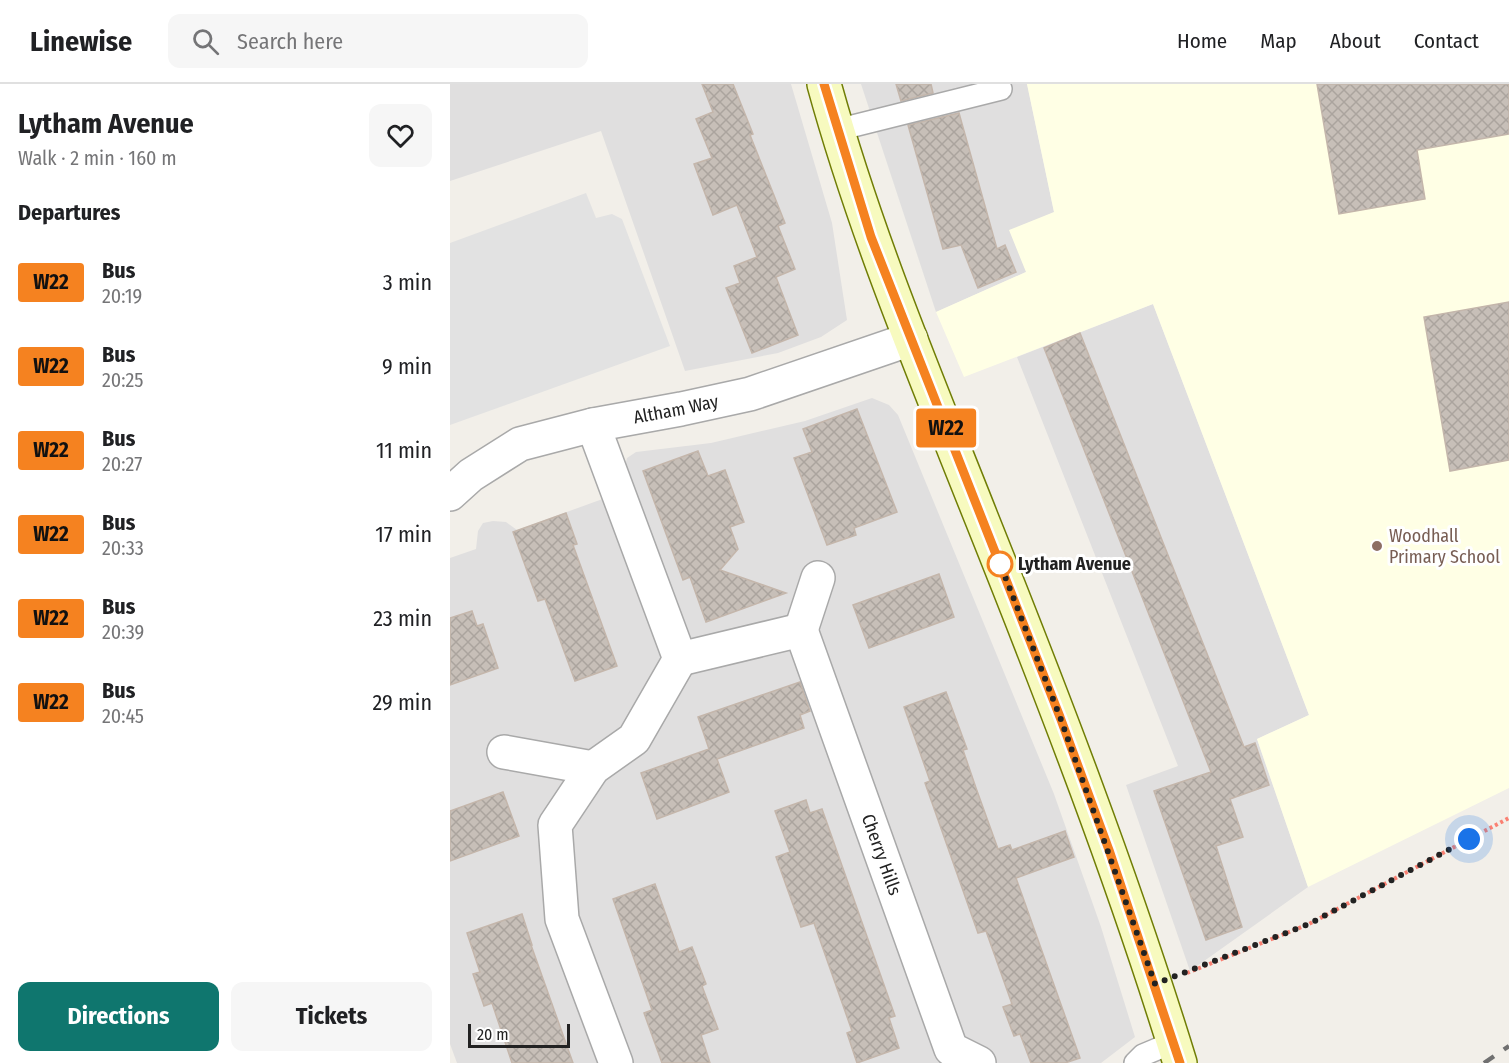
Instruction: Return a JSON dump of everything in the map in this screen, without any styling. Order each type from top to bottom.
[{"type":"main road","points":[[824,84],[871,237],[1060,717],[1177,1052]]},
{"type":"street","name":"Altham Way","points":[[450,494],[471,475],[520,444],[593,425],[750,394],[910,339]]},
{"type":"street","points":[[593,425],[680,659]]},
{"type":"street","points":[[616,1063],[562,919],[555,825],[593,768],[634,739],[680,659],[801,630],[818,578]]},
{"type":"street","name":"Cherry Hills","points":[[801,630],[951,1049],[979,1063]]},
{"type":"street","points":[[504,752],[593,768]]},
{"type":"lane","points":[[837,130],[1001,89]]},
{"type":"lane","points":[[1135,1063],[1143,1055],[1177,1052]]},
{"type":"path","points":[[1155,984],[1309,924],[1509,818]]},
{"type":"shaded area","points":[[450,84],[791,84],[832,223],[847,320],[821,337],[778,353],[685,371],[601,131],[450,181]]},
{"type":"shaded area","points":[[861,84],[1027,84],[1054,212],[1026,272],[936,312]]},
{"type":"shaded area","name":"Woodhall Primary School","points":[[1027,84],[1509,84],[1509,788],[1308,887],[1257,739],[1309,715],[1153,304],[964,377],[936,312],[1026,272],[1009,230],[1054,212]]},
{"type":"shaded area","points":[[586,193],[596,218],[612,214],[622,219],[670,346],[450,425],[450,243]]},
{"type":"shaded area","points":[[1153,304],[1309,715],[1257,739],[1308,887],[1190,971],[1126,785],[1178,766],[1017,357]]},
{"type":"shaded area","points":[[872,398],[889,405],[898,415],[1054,794],[1101,927],[1135,1037],[1101,1063],[457,1063],[450,1044],[450,558],[476,549],[478,531],[483,523],[506,522],[517,530],[633,488],[625,466],[627,458],[636,452],[711,443],[805,421]]},
{"type":"building","points":[[702,84],[733,84],[753,134],[750,135],[785,223],[778,226],[795,269],[776,277],[798,335],[752,353],[726,288],[740,283],[734,266],[757,257],[737,205],[713,215],[694,164],[712,158],[696,119],[713,112]]},
{"type":"building","points":[[896,84],[931,84],[933,93],[901,101]]},
{"type":"building","points":[[1317,84],[1509,84],[1509,134],[1417,150],[1425,199],[1339,214]]},
{"type":"building","points":[[959,113],[997,249],[1005,245],[1016,272],[978,288],[961,245],[943,249],[908,125]]},
{"type":"building","points":[[1509,302],[1509,460],[1450,471],[1424,317]]},
{"type":"building","points":[[1080,333],[1244,747],[1255,743],[1269,785],[1230,799],[1243,837],[1216,846],[1242,927],[1206,940],[1154,791],[1211,772],[1044,348]]},
{"type":"building","points":[[857,409],[897,512],[854,528],[856,535],[827,545],[794,458],[812,452],[803,429]]},
{"type":"building","points":[[698,451],[708,476],[725,470],[744,522],[730,527],[738,549],[720,570],[786,593],[706,622],[690,577],[683,580],[643,471]]},
{"type":"building","points":[[566,513],[577,544],[573,545],[617,666],[575,681],[545,599],[538,601],[513,532]]},
{"type":"building","points":[[939,574],[954,617],[869,648],[853,605]]},
{"type":"building","points":[[472,611],[477,626],[483,624],[498,668],[450,685],[450,618]]},
{"type":"building","points":[[800,682],[810,711],[800,715],[804,728],[717,759],[729,792],[657,819],[641,773],[709,749],[698,717]]},
{"type":"building","points":[[946,692],[967,749],[963,750],[998,849],[1010,845],[1012,850],[1065,831],[1074,857],[1016,878],[1080,1058],[1065,1063],[1031,1063],[1020,1034],[1014,1036],[1003,1007],[1012,1004],[986,931],[978,933],[925,783],[930,781],[904,707]]},
{"type":"building","points":[[503,792],[519,836],[450,861],[450,811]]},
{"type":"building","points":[[806,800],[810,813],[822,809],[895,1016],[889,1018],[899,1048],[857,1063],[847,1033],[852,1031],[814,923],[801,927],[776,857],[790,852],[775,811]]},
{"type":"building","points":[[655,884],[679,952],[692,947],[706,984],[702,986],[718,1029],[701,1035],[710,1063],[662,1063],[644,1013],[652,1010],[613,899]]},
{"type":"building","points":[[522,914],[573,1063],[512,1063],[492,1003],[484,1006],[473,974],[480,972],[467,933]]},
{"type":"railway","points":[[1484,1063],[1509,1046]]},
{"type":"bus line","name":"W22","points":[[824,84],[871,237],[1060,717],[1109,850],[1180,1063]]},
{"type":"place","name":"Woodhall Primary School","points":[[1377,546]]},
{"type":"place","name":"Lytham Avenue","points":[[1000,564]]},
{"type":"route","points":[[1000,564],[999,561],[1060,717],[1155,984],[1309,924],[1469,839]]}]
